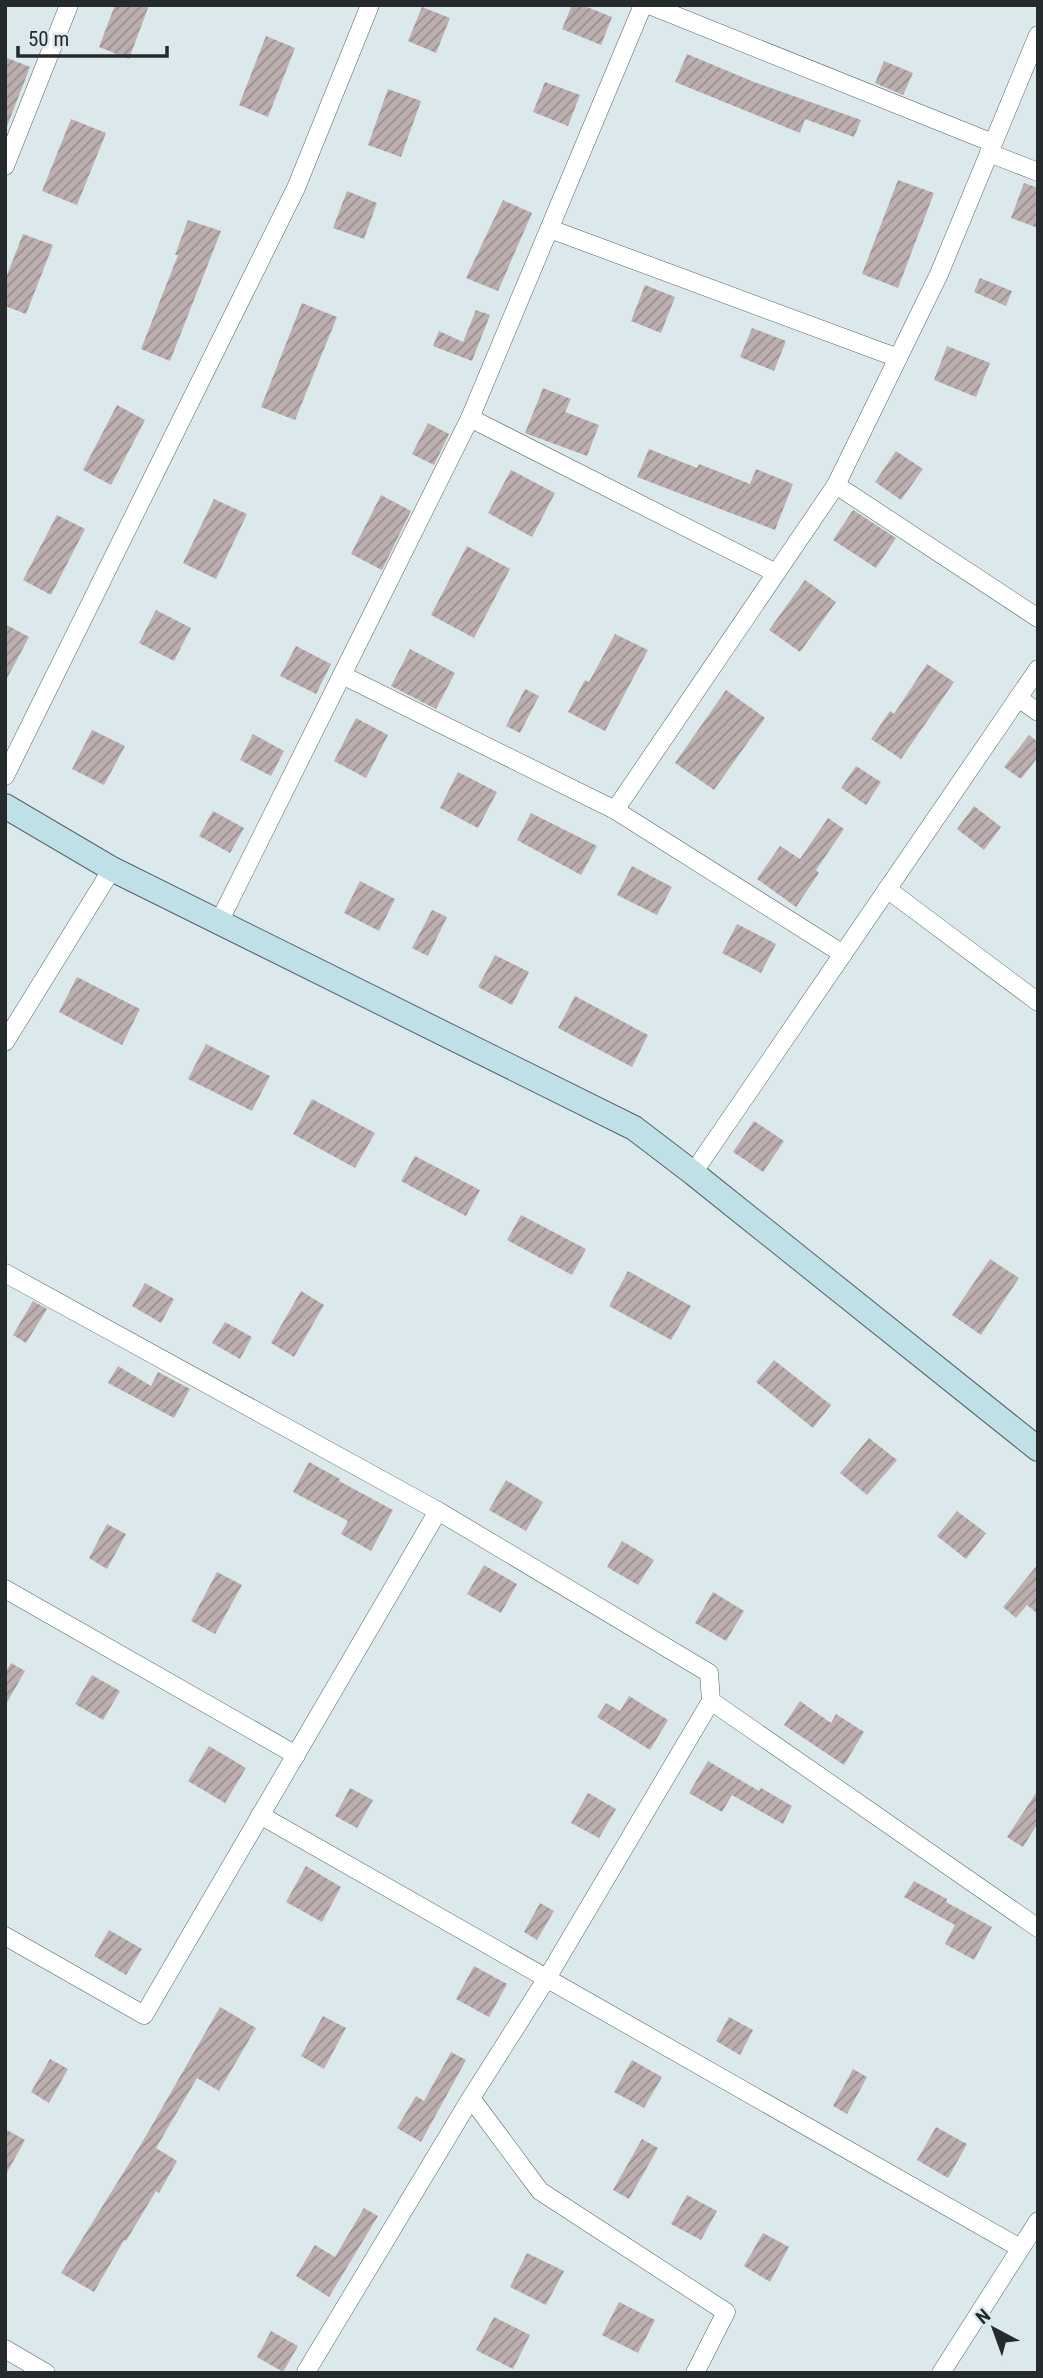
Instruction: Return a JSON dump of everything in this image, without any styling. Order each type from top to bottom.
[{"type":"street","points":[[5,166],[69,5]]},
{"type":"street","points":[[5,776],[296,188],[370,5]]},
{"type":"street","points":[[219,922],[470,418],[643,5]]},
{"type":"street","points":[[649,5],[991,148],[1038,172]]},
{"type":"street","points":[[615,810],[836,485],[939,274],[1038,35]]},
{"type":"street","points":[[550,229],[898,358]]},
{"type":"street","points":[[470,418],[776,573]]},
{"type":"street","points":[[836,485],[1038,618]]},
{"type":"street","points":[[693,1172],[1038,669]]},
{"type":"street","points":[[342,675],[615,810],[843,954]]},
{"type":"street","points":[[1018,698],[1038,712]]},
{"type":"street","points":[[5,806],[112,869],[634,1128],[693,1172],[1038,1449]]},
{"type":"street","points":[[5,1042],[112,869]]},
{"type":"street","points":[[887,889],[1038,1002]]},
{"type":"street","points":[[5,1273],[438,1511],[709,1672],[711,1700],[547,1979],[471,2098],[306,2372]]},
{"type":"street","points":[[5,1936],[144,2015],[438,1511]]},
{"type":"street","points":[[5,1589],[296,1755]]},
{"type":"street","points":[[711,1700],[1038,1928]]},
{"type":"street","points":[[260,1815],[1020,2248]]},
{"type":"street","points":[[471,2098],[540,2191],[726,2312],[695,2373]]},
{"type":"street","points":[[941,2373],[1038,2221]]},
{"type":"street","points":[[5,2349],[47,2373]]},
{"type":"building","points":[[115,5],[149,5],[129,59],[99,47]]},
{"type":"building","points":[[572,5],[582,5],[612,17],[601,45],[562,29]]},
{"type":"building","points":[[422,7],[450,18],[436,53],[408,41]]},
{"type":"building","points":[[266,36],[295,48],[268,117],[239,105]]},
{"type":"building","points":[[687,54],[754,82],[861,120],[854,137],[805,119],[800,133],[675,82]]},
{"type":"building","points":[[5,57],[30,67],[6,129],[5,128]]},
{"type":"building","points":[[884,61],[913,73],[903,95],[875,83]]},
{"type":"building","points":[[545,82],[580,95],[568,126],[533,112]]},
{"type":"building","points":[[388,89],[421,101],[401,157],[368,145]]},
{"type":"building","points":[[71,119],[106,133],[77,205],[42,191]]},
{"type":"building","points":[[898,180],[934,193],[898,288],[862,274]]},
{"type":"building","points":[[1024,183],[1038,188],[1038,228],[1011,218]]},
{"type":"building","points":[[347,191],[377,203],[364,239],[333,228]]},
{"type":"building","points":[[503,200],[532,213],[498,291],[466,278]]},
{"type":"building","points":[[188,220],[221,231],[170,361],[141,349],[178,255],[175,255]]},
{"type":"building","points":[[23,234],[53,245],[26,314],[5,306],[5,280]]},
{"type":"building","points":[[980,278],[1012,291],[1006,306],[974,292]]},
{"type":"building","points":[[645,285],[675,297],[661,333],[631,321]]},
{"type":"building","points":[[302,303],[337,317],[295,420],[261,407]]},
{"type":"building","points":[[476,310],[490,315],[472,361],[433,346],[439,331],[463,342]]},
{"type":"building","points":[[752,328],[786,341],[774,371],[740,357]]},
{"type":"building","points":[[947,346],[990,363],[976,397],[934,380]]},
{"type":"building","points":[[543,388],[571,399],[565,412],[599,425],[587,456],[525,433]]},
{"type":"building","points":[[117,405],[145,420],[111,485],[83,470]]},
{"type":"building","points":[[428,423],[449,434],[434,465],[412,454]]},
{"type":"building","points":[[649,449],[697,468],[699,464],[750,484],[756,469],[793,484],[775,530],[637,477]]},
{"type":"building","points":[[896,451],[923,469],[901,500],[875,482]]},
{"type":"building","points":[[511,470],[555,493],[532,537],[488,513]]},
{"type":"building","points":[[381,495],[411,511],[382,570],[351,554]]},
{"type":"building","points":[[214,499],[247,514],[216,579],[183,563]]},
{"type":"building","points":[[853,510],[896,538],[876,568],[833,540]]},
{"type":"building","points":[[57,515],[85,529],[51,595],[23,580]]},
{"type":"building","points":[[467,546],[510,569],[474,638],[431,615]]},
{"type":"building","points":[[805,580],[836,602],[800,652],[769,630]]},
{"type":"building","points":[[156,610],[191,628],[174,661],[139,643]]},
{"type":"building","points":[[5,624],[29,637],[5,682]]},
{"type":"building","points":[[615,634],[648,650],[605,731],[568,712],[585,680],[589,682]]},
{"type":"building","points":[[296,646],[331,664],[316,694],[280,676]]},
{"type":"building","points":[[410,649],[455,673],[436,709],[391,686]]},
{"type":"building","points":[[927,664],[954,682],[901,759],[871,739],[890,711],[894,714]]},
{"type":"building","points":[[525,689],[539,696],[520,733],[506,726]]},
{"type":"building","points":[[726,690],[765,718],[714,790],[675,763]]},
{"type":"building","points":[[356,718],[388,735],[366,778],[334,761]]},
{"type":"building","points":[[92,730],[125,746],[104,785],[72,769]]},
{"type":"building","points":[[253,734],[284,751],[271,776],[240,760]]},
{"type":"building","points":[[1029,735],[1038,742],[1038,757],[1021,779],[1004,767]]},
{"type":"building","points":[[856,766],[881,782],[866,805],[841,788]]},
{"type":"building","points":[[458,772],[497,792],[478,828],[440,808]]},
{"type":"building","points":[[974,806],[1001,827],[984,850],[957,829]]},
{"type":"building","points":[[213,811],[244,828],[230,853],[199,836]]},
{"type":"building","points":[[531,813],[597,846],[581,875],[517,840]]},
{"type":"building","points":[[828,818],[844,829],[816,870],[819,873],[796,907],[757,879],[780,846],[800,859]]},
{"type":"building","points":[[632,866],[672,887],[657,915],[617,895]]},
{"type":"building","points":[[360,881],[395,899],[379,931],[344,913]]},
{"type":"building","points":[[432,910],[447,917],[428,956],[412,948]]},
{"type":"building","points":[[737,924],[776,944],[761,973],[722,953]]},
{"type":"building","points":[[495,955],[529,972],[512,1005],[478,987]]},
{"type":"building","points":[[77,977],[140,1009],[122,1045],[59,1012]]},
{"type":"building","points":[[575,996],[648,1035],[632,1067],[558,1028]]},
{"type":"building","points":[[206,1044],[270,1076],[252,1111],[188,1079]]},
{"type":"building","points":[[312,1099],[375,1133],[355,1168],[293,1134]]},
{"type":"building","points":[[754,1121],[784,1141],[763,1172],[733,1152]]},
{"type":"building","points":[[415,1156],[480,1190],[466,1216],[401,1181]]},
{"type":"building","points":[[521,1215],[586,1249],[572,1275],[507,1240]]},
{"type":"building","points":[[990,1259],[1019,1278],[981,1335],[952,1315]]},
{"type":"building","points":[[628,1271],[691,1306],[671,1340],[609,1306]]},
{"type":"building","points":[[145,1283],[174,1299],[161,1323],[132,1306]]},
{"type":"building","points":[[301,1291],[324,1305],[294,1357],[271,1343]]},
{"type":"building","points":[[33,1301],[47,1309],[26,1343],[13,1335]]},
{"type":"building","points":[[225,1322],[252,1337],[240,1359],[212,1343]]},
{"type":"building","points":[[774,1360],[831,1405],[813,1428],[756,1382]]},
{"type":"building","points":[[118,1366],[151,1386],[158,1372],[190,1389],[174,1418],[108,1383]]},
{"type":"building","points":[[869,1438],[897,1460],[867,1495],[840,1473]]},
{"type":"building","points":[[309,1462],[393,1510],[371,1551],[341,1534],[348,1521],[293,1492]]},
{"type":"building","points":[[506,1480],[543,1502],[526,1531],[489,1510]]},
{"type":"building","points":[[957,1511],[986,1533],[966,1559],[937,1536]]},
{"type":"building","points":[[107,1524],[126,1534],[107,1569],[89,1558]]},
{"type":"building","points":[[622,1541],[654,1560],[638,1585],[607,1567]]},
{"type":"building","points":[[1038,1564],[1038,1614],[1027,1605],[1016,1618],[1003,1607]]},
{"type":"building","points":[[484,1565],[517,1584],[501,1613],[467,1594]]},
{"type":"building","points":[[217,1572],[242,1585],[215,1634],[191,1621]]},
{"type":"building","points":[[713,1592],[744,1611],[726,1641],[695,1623]]},
{"type":"building","points":[[11,1663],[25,1671],[5,1706],[5,1673]]},
{"type":"building","points":[[92,1675],[120,1691],[103,1720],[75,1704]]},
{"type":"building","points":[[629,1696],[668,1720],[650,1750],[597,1717],[606,1703],[620,1711]]},
{"type":"building","points":[[800,1701],[831,1723],[836,1714],[864,1732],[844,1765],[784,1725]]},
{"type":"building","points":[[209,1746],[246,1768],[225,1803],[188,1781]]},
{"type":"building","points":[[708,1761],[759,1791],[761,1788],[792,1806],[783,1824],[732,1795],[722,1812],[689,1793]]},
{"type":"building","points":[[350,1788],[373,1800],[357,1828],[335,1816]]},
{"type":"building","points":[[1038,1790],[1038,1823],[1023,1847],[1007,1837]]},
{"type":"building","points":[[588,1793],[616,1809],[599,1838],[571,1823]]},
{"type":"building","points":[[306,1866],[341,1887],[322,1922],[286,1902]]},
{"type":"building","points":[[914,1881],[992,1927],[974,1960],[945,1944],[955,1925],[904,1897]]},
{"type":"building","points":[[540,1903],[554,1911],[537,1940],[524,1932]]},
{"type":"building","points":[[109,1930],[142,1949],[126,1975],[94,1956]]},
{"type":"building","points":[[474,1966],[507,1984],[489,2017],[456,1999]]},
{"type":"building","points":[[220,2007],[256,2028],[219,2091],[197,2078],[156,2148],[177,2161],[159,2193],[156,2191],[126,2241],[124,2240],[94,2292],[61,2273],[143,2141]]},
{"type":"building","points":[[323,2016],[346,2028],[324,2069],[301,2056]]},
{"type":"building","points":[[729,2017],[753,2030],[740,2055],[716,2041]]},
{"type":"building","points":[[451,2052],[466,2060],[421,2142],[397,2128],[416,2096],[424,2101]]},
{"type":"building","points":[[50,2059],[68,2069],[49,2103],[31,2092]]},
{"type":"building","points":[[632,2060],[662,2077],[644,2108],[614,2092]]},
{"type":"building","points":[[853,2069],[867,2077],[847,2114],[833,2106]]},
{"type":"building","points":[[936,2127],[967,2144],[948,2178],[917,2160]]},
{"type":"building","points":[[5,2129],[25,2140],[5,2176]]},
{"type":"building","points":[[642,2139],[658,2148],[629,2199],[613,2190]]},
{"type":"building","points":[[687,2195],[717,2211],[701,2240],[671,2224]]},
{"type":"building","points":[[364,2208],[378,2216],[329,2297],[296,2276],[315,2245],[335,2257]]},
{"type":"building","points":[[763,2233],[789,2247],[770,2282],[744,2266]]},
{"type":"building","points":[[527,2253],[564,2271],[546,2305],[510,2287]]},
{"type":"building","points":[[619,2302],[655,2320],[638,2353],[602,2335]]},
{"type":"building","points":[[494,2317],[530,2335],[513,2369],[476,2350]]},
{"type":"building","points":[[271,2331],[298,2346],[283,2372],[257,2357]]}]
